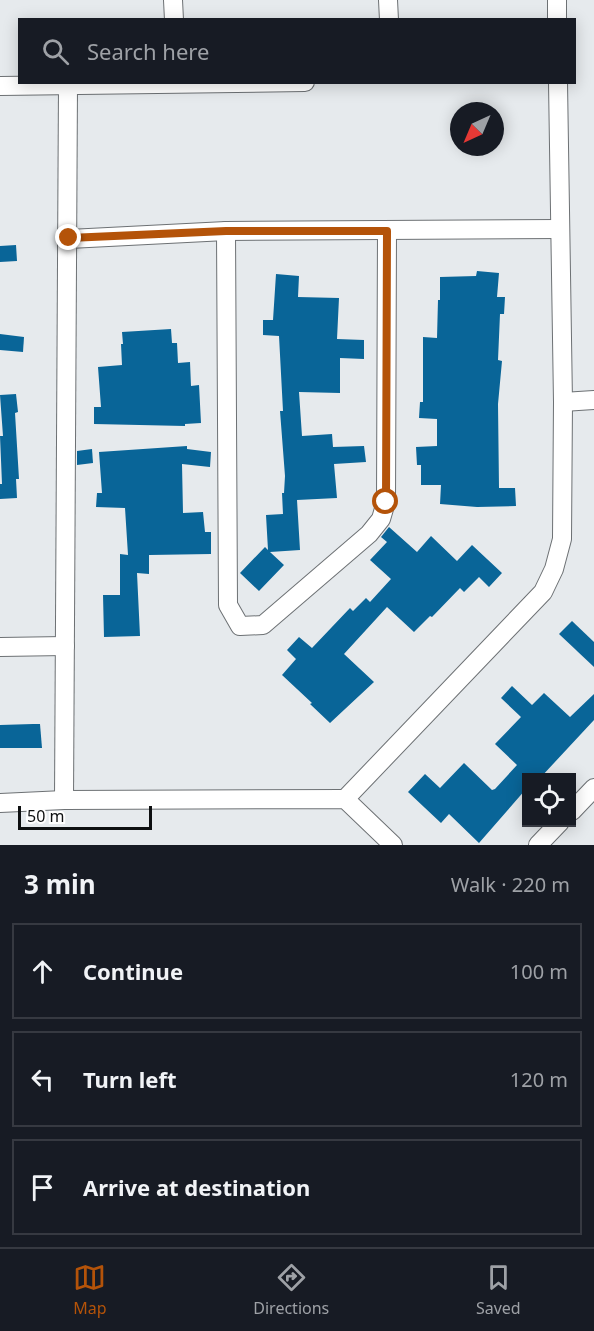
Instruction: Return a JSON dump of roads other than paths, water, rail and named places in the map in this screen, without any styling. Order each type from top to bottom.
[{"type":"street","points":[[173,0],[174,18]]},
{"type":"street","points":[[388,0],[388,18]]},
{"type":"street","points":[[557,0],[557,18]]},
{"type":"street","points":[[0,86],[122,84]]},
{"type":"street","points":[[345,798],[543,592],[554,569],[562,539],[563,402],[558,84]]},
{"type":"street","points":[[64,800],[69,85]]},
{"type":"street","points":[[69,238],[226,231],[560,229]]},
{"type":"street","points":[[226,231],[228,605],[240,626],[263,625],[369,534],[381,519],[386,502],[387,231]]},
{"type":"street","points":[[563,402],[594,400]]},
{"type":"street","points":[[0,647],[65,646]]},
{"type":"street","points":[[576,807],[594,788]]},
{"type":"street","points":[[0,803],[64,800],[345,798],[393,845]]},
{"type":"street","points":[[538,845],[555,827]]}]
